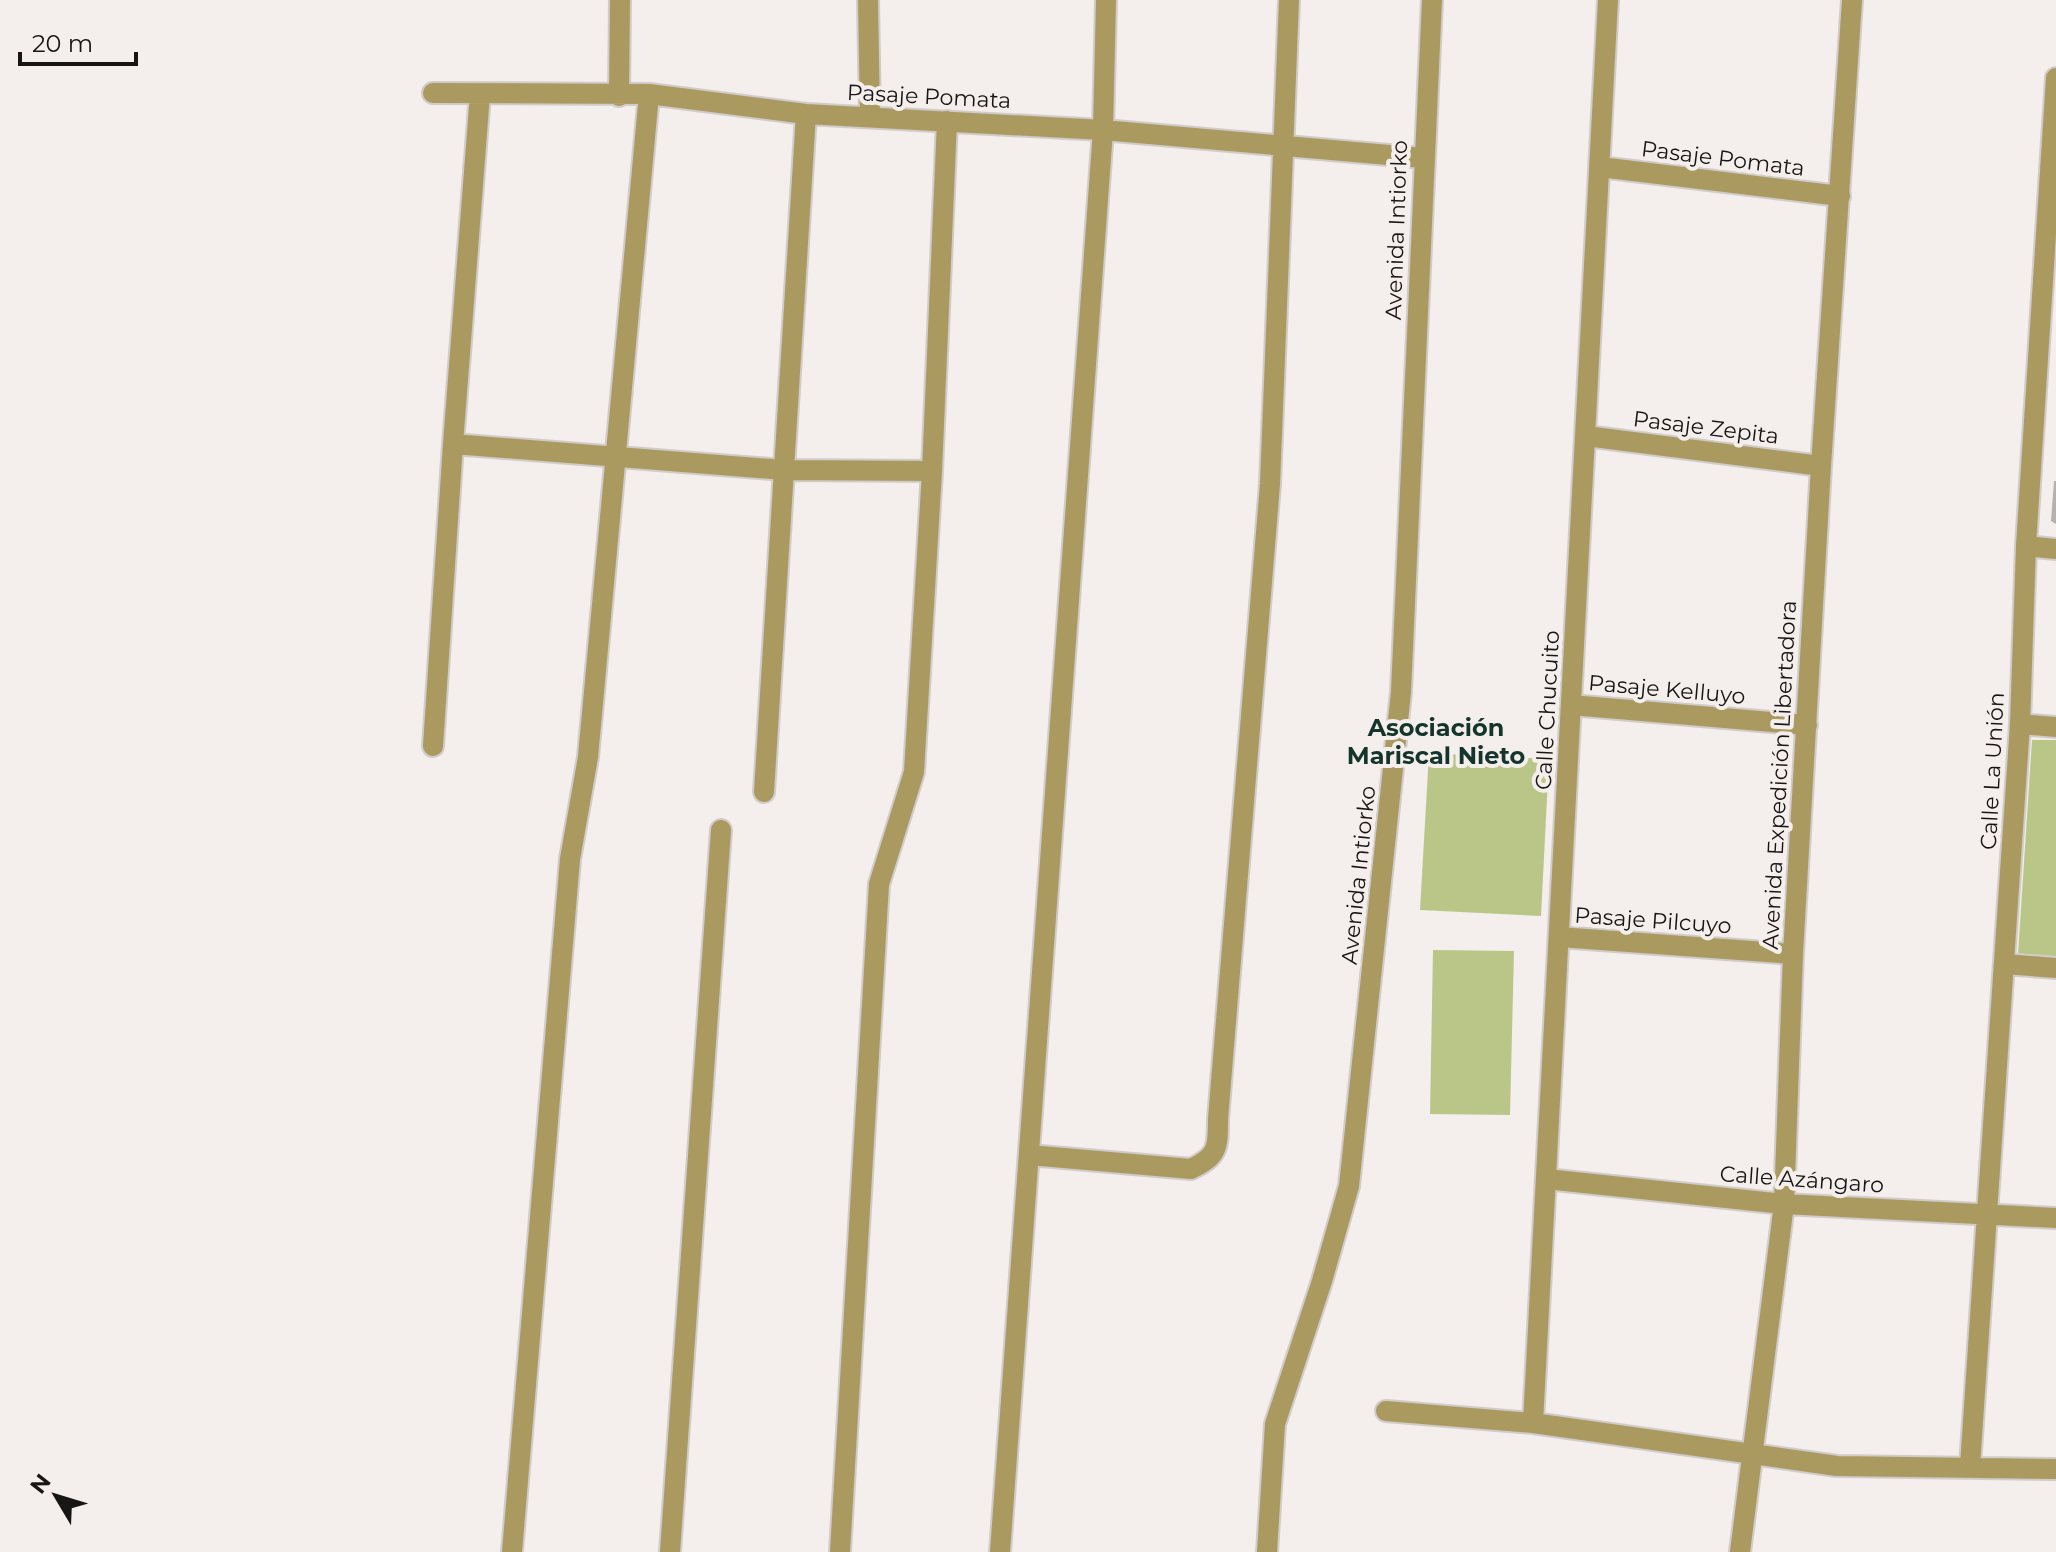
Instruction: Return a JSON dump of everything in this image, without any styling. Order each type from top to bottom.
[{"type":"street","points":[[619,96],[620,0]]},
{"type":"street","points":[[868,0],[870,116]]},
{"type":"street","points":[[1000,1552],[1103,130],[1106,0]]},
{"type":"street","points":[[1029,1155],[1191,1169],[1208,1161],[1218,1145],[1270,484],[1289,0]]},
{"type":"street","name":"Avenida Intiorko","points":[[1267,1552],[1275,1424],[1322,1281],[1349,1186],[1401,692],[1432,0]]},
{"type":"street","name":"Calle Chucuito","points":[[1533,1423],[1608,0]]},
{"type":"street","name":"Avenida Expedición Libertadora","points":[[1740,1552],[1784,1204],[1793,954],[1852,0]]},
{"type":"street","name":"Calle La Unión","points":[[1970,1466],[2020,724],[2026,546],[2048,313],[2056,78]]},
{"type":"street","name":"Pasaje Pomata","points":[[433,93],[649,94],[806,114],[1103,130],[1423,158]]},
{"type":"street","points":[[433,746],[480,94]]},
{"type":"street","points":[[512,1552],[570,859],[588,757],[649,94]]},
{"type":"street","points":[[764,792],[806,114]]},
{"type":"street","points":[[840,1552],[879,884],[914,772],[932,471],[947,121]]},
{"type":"street","name":"Pasaje Pomata","points":[[1600,167],[1840,196]]},
{"type":"street","name":"Pasaje Zepita","points":[[1586,436],[1821,466]]},
{"type":"street","points":[[453,444],[784,470],[932,471]]},
{"type":"street","points":[[2026,546],[2056,549]]},
{"type":"street","name":"Pasaje Kelluyo","points":[[1571,705],[1807,725]]},
{"type":"street","points":[[2020,724],[2056,727]]},
{"type":"street","points":[[670,1552],[721,830]]},
{"type":"street","name":"Pasaje Pilcuyo","points":[[1559,937],[1793,954]]},
{"type":"street","points":[[2004,964],[2056,968]]},
{"type":"street","name":"Calle Azángaro","points":[[1546,1179],[1784,1204],[2056,1218]]},
{"type":"street","points":[[1386,1411],[1533,1423],[1837,1466],[2056,1469]]},
{"type":"green space","points":[[2032,740],[2056,740],[2056,956],[2018,954]]},
{"type":"green space","points":[[1429,753],[1549,759],[1541,916],[1420,910]]},
{"type":"green space","points":[[1433,950],[1514,951],[1510,1115],[1430,1114]]},
{"type":"building","points":[[2056,481],[2056,524],[2051,521]]},
{"type":"district","name":"Asociación Mariscal Nieto","points":[[1436,742]]}]
